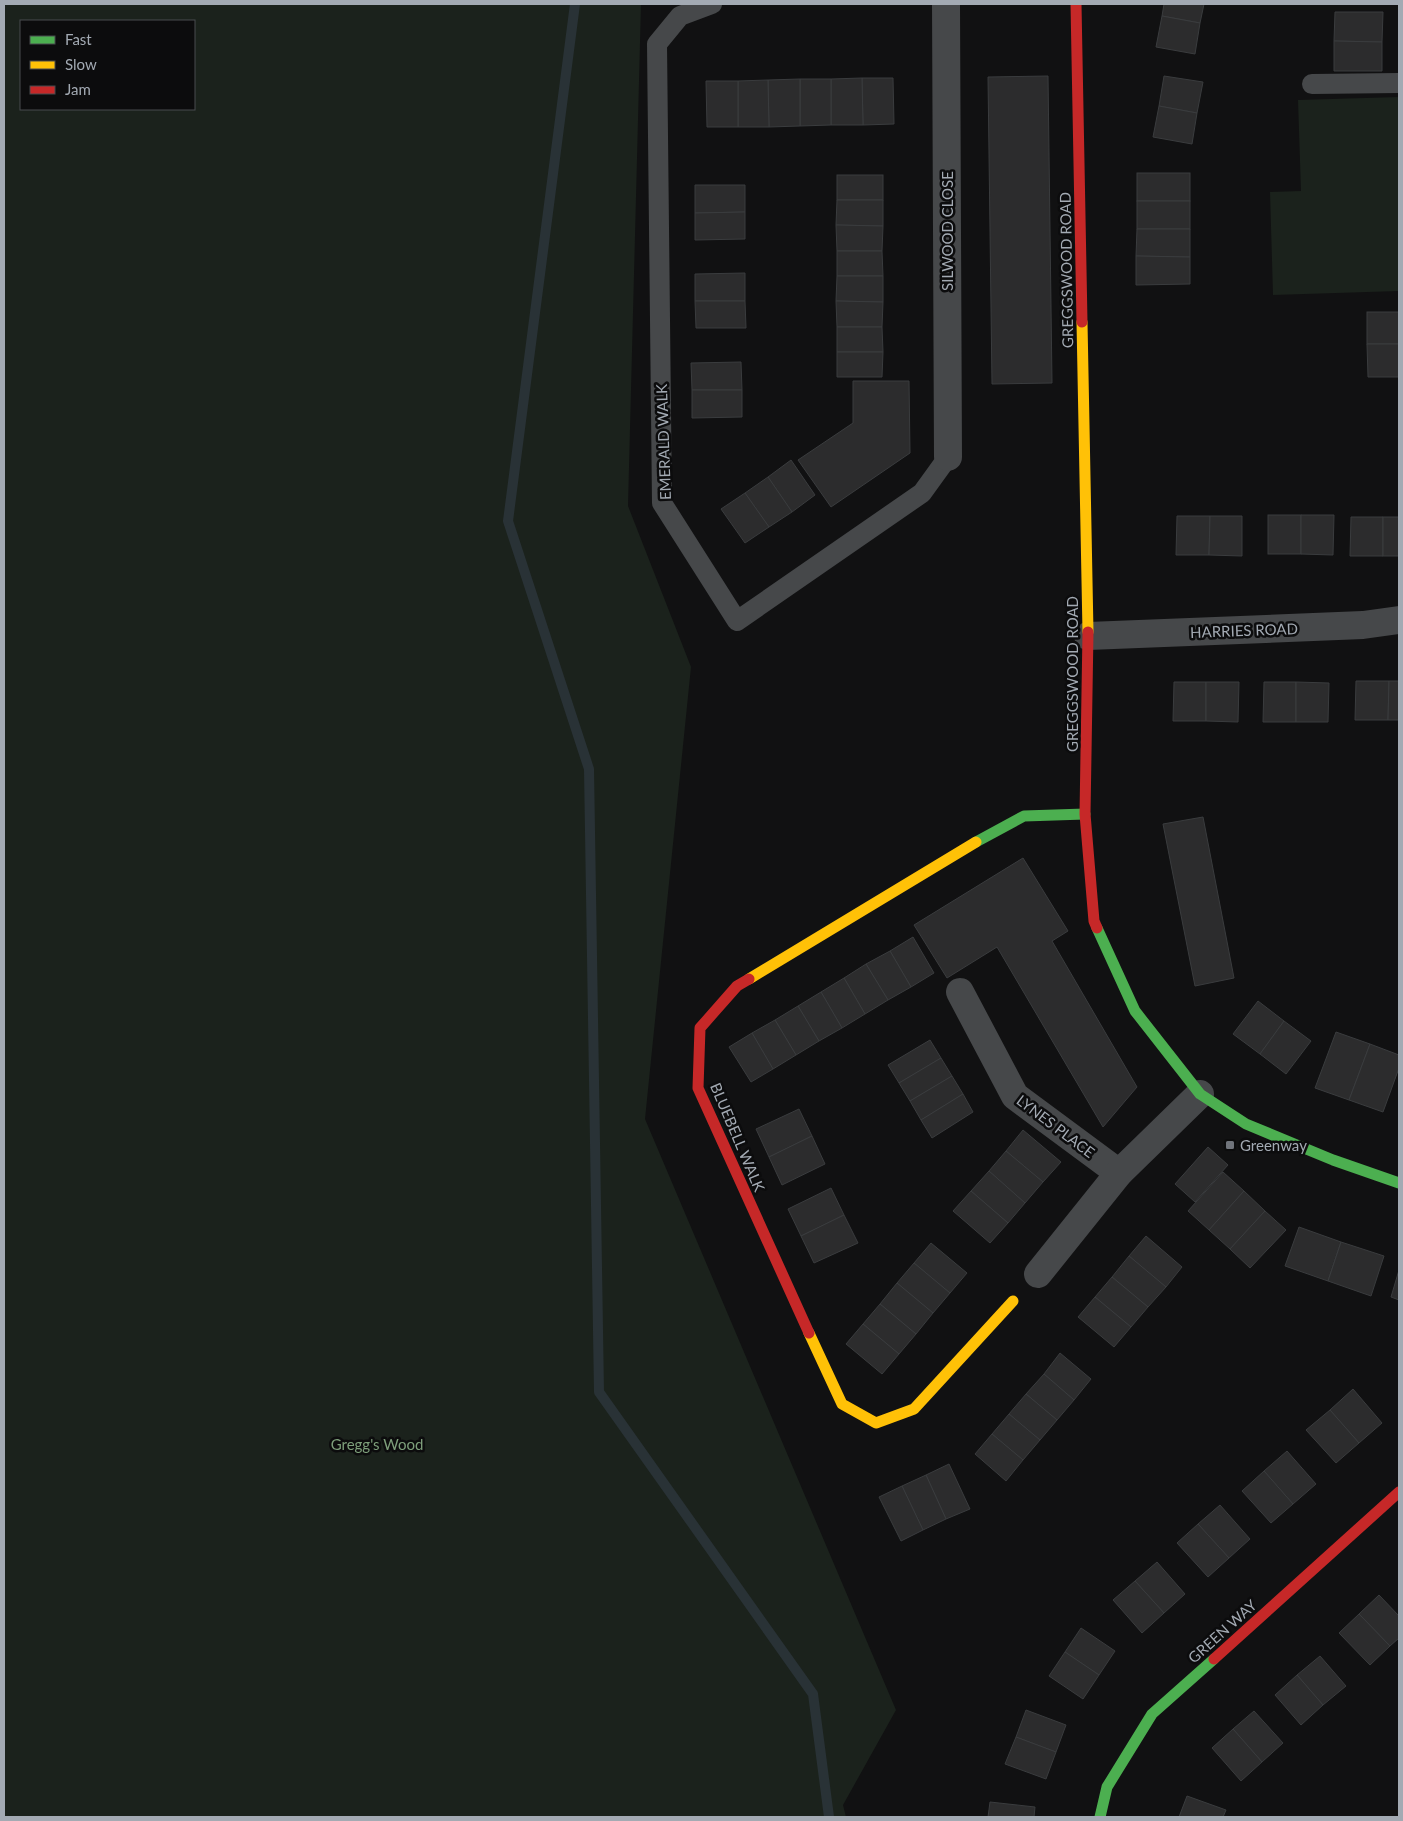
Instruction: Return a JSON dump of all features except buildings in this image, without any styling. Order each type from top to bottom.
[{"type":"street","name":"SILWOOD CLOSE","points":[[946,4],[948,457]]},
{"type":"street","name":"GREGGSWOOD ROAD","points":[[1076,4],[1088,636],[1085,814],[1094,921],[1135,1011],[1200,1094],[1246,1124],[1333,1160],[1399,1183]]},
{"type":"street","name":"HARRIES ROAD","points":[[1088,636],[1363,625],[1399,620]]},
{"type":"street","name":"BLUEBELL WALK","points":[[1013,1302],[914,1409],[876,1423],[842,1404],[698,1088],[700,1028],[737,986],[965,848],[1024,816],[1085,814]]},
{"type":"street","name":"LYNES PLACE","points":[[960,992],[1015,1096],[1119,1173]]},
{"type":"street","points":[[1038,1274],[1119,1173],[1200,1094]]},
{"type":"street","name":"GREEN WAY","points":[[1100,1817],[1106,1787],[1152,1714],[1399,1492]]},
{"type":"lane","name":"EMERALD WALK","points":[[712,4],[680,16],[657,44],[662,503],[737,621],[922,493],[948,457]]},
{"type":"lane","points":[[1312,84],[1399,83]]},
{"type":"green space","name":"Gregg's Wood","points":[[4,4],[641,4],[628,506],[691,667],[645,1119],[896,1710],[843,1805],[846,1817],[4,1817]]},
{"type":"green space","points":[[1399,97],[1399,291],[1273,295],[1270,192],[1301,191],[1298,100]]},
{"type":"waterway","points":[[575,4],[508,521],[589,769],[599,1392],[813,1694],[829,1817]]},
{"type":"traffic: fast","points":[[976,842],[1024,816],[1085,814]]},
{"type":"traffic: fast","points":[[1097,928],[1135,1011],[1200,1094],[1246,1124],[1333,1160],[1399,1183]]},
{"type":"traffic: fast","points":[[1100,1817],[1107,1787],[1152,1714],[1214,1659]]},
{"type":"traffic: slow","points":[[1082,322],[1088,632]]},
{"type":"traffic: slow","points":[[749,979],[976,842]]},
{"type":"traffic: slow","points":[[809,1333],[842,1404],[876,1423],[914,1409],[1013,1301]]},
{"type":"traffic: jam","points":[[1076,4],[1082,322]]},
{"type":"traffic: jam","points":[[1088,632],[1085,814],[1094,921],[1097,928]]},
{"type":"traffic: jam","points":[[749,979],[737,986],[700,1028],[698,1088],[809,1333]]},
{"type":"traffic: jam","points":[[1214,1659],[1399,1492]]},
{"type":"place","name":"Greenway","points":[[1230,1145]]}]
